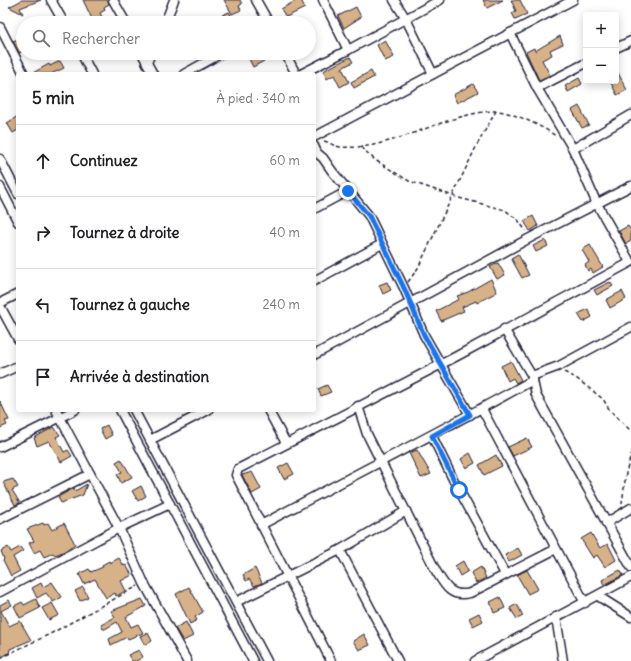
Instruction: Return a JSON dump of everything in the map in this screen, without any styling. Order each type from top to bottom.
[{"type":"street","points":[[51,0],[60,16]]},
{"type":"street","points":[[113,0],[122,16]]},
{"type":"street","points":[[168,16],[174,0]]},
{"type":"street","points":[[256,0],[264,16]]},
{"type":"street","points":[[323,0],[348,50]]},
{"type":"street","points":[[394,0],[406,19],[433,74]]},
{"type":"street","points":[[305,72],[440,0]]},
{"type":"street","points":[[318,139],[433,74],[573,0]]},
{"type":"street","points":[[0,27],[16,58]]},
{"type":"street","points":[[331,661],[236,472],[238,468],[440,364],[630,262],[597,204],[573,149],[538,88],[510,33]]},
{"type":"street","points":[[619,47],[631,41]]},
{"type":"street","points":[[17,60],[23,72]]},
{"type":"street","points":[[85,60],[91,72]]},
{"type":"street","points":[[146,60],[152,72]]},
{"type":"street","points":[[188,72],[209,60]]},
{"type":"street","points":[[289,60],[295,72]]},
{"type":"street","points":[[538,88],[583,65]]},
{"type":"street","points":[[573,149],[631,115]]},
{"type":"street","points":[[316,149],[369,216],[404,288],[424,335],[470,415]]},
{"type":"street","points":[[0,159],[16,190]]},
{"type":"street","points":[[316,354],[530,238],[631,186]]},
{"type":"street","points":[[0,187],[16,218]]},
{"type":"street","points":[[316,208],[348,191]]},
{"type":"street","points":[[316,280],[382,244]]},
{"type":"street","points":[[16,295],[0,304],[16,335]]},
{"type":"street","points":[[262,525],[381,460],[432,436],[482,409],[532,378],[559,366],[631,327]]},
{"type":"street","points":[[504,329],[532,378],[536,395],[631,567]]},
{"type":"street","points":[[0,374],[16,367]]},
{"type":"street","points":[[358,406],[362,421],[406,511],[442,580],[455,594],[462,595],[470,593],[556,549]]},
{"type":"street","points":[[482,409],[585,603]]},
{"type":"street","points":[[121,412],[253,661]]},
{"type":"street","points":[[135,412],[268,661]]},
{"type":"street","points":[[150,440],[202,412]]},
{"type":"street","points":[[269,412],[286,443]]},
{"type":"street","points":[[0,447],[58,414],[119,528],[144,583],[187,661]]},
{"type":"street","points":[[432,436],[453,479],[505,574]]},
{"type":"street","points":[[0,519],[90,474]]},
{"type":"street","points":[[0,592],[119,528],[170,504]]},
{"type":"street","points":[[606,523],[628,510]]},
{"type":"street","points":[[236,602],[287,575],[340,550],[406,511]]},
{"type":"street","points":[[340,550],[398,661]]},
{"type":"street","points":[[475,661],[631,577]]},
{"type":"street","points":[[598,596],[631,617]]},
{"type":"street","points":[[556,617],[563,661]]},
{"type":"path","points":[[318,139],[339,147],[361,146],[392,140],[458,118],[496,111],[527,120],[549,130],[561,139]]},
{"type":"path","points":[[404,288],[418,268],[452,196],[496,111]]},
{"type":"path","points":[[361,146],[375,160],[409,181],[452,196],[505,210],[518,220],[530,238]]},
{"type":"path","points":[[559,366],[561,371],[576,378],[603,399],[610,409],[631,431]]},
{"type":"path","points":[[628,510],[621,502],[631,456]]},
{"type":"path","points":[[0,658],[50,634],[144,583]]},
{"type":"building","points":[[22,0],[41,0],[20,8],[23,14],[9,7]]},
{"type":"building","points":[[83,0],[108,0],[109,4],[104,7],[105,10],[100,13],[102,16],[91,16]]},
{"type":"building","points":[[224,0],[240,0],[242,4],[239,6],[241,10],[232,14]]},
{"type":"building","points":[[297,0],[301,0],[305,8],[288,16],[285,16],[281,9]]},
{"type":"building","points":[[483,0],[503,0],[487,8]]},
{"type":"building","points":[[511,0],[520,0],[527,14],[515,19],[512,13],[516,11]]},
{"type":"building","points":[[356,7],[361,17],[344,28],[338,16]]},
{"type":"building","points":[[229,12],[232,16],[222,16]]},
{"type":"building","points":[[560,36],[563,44],[550,50],[552,55],[542,60],[550,75],[539,80],[526,52],[534,48],[535,51]]},
{"type":"building","points":[[16,40],[16,47],[13,41]]},
{"type":"building","points":[[385,40],[394,57],[385,61],[377,45]]},
{"type":"building","points":[[350,57],[353,62],[342,68],[349,82],[340,87],[334,75],[327,79],[323,71]]},
{"type":"building","points":[[250,60],[264,61],[253,67]]},
{"type":"building","points":[[60,61],[64,68],[55,72],[35,72],[49,64],[50,66]]},
{"type":"building","points":[[371,71],[374,77],[354,88],[351,82]]},
{"type":"building","points":[[619,75],[627,90],[617,95],[612,84],[619,84]]},
{"type":"building","points":[[579,78],[582,84],[568,92],[565,86]]},
{"type":"building","points":[[473,84],[478,92],[457,103],[453,95]]},
{"type":"building","points":[[579,106],[589,125],[582,128],[572,110]]},
{"type":"building","points":[[16,117],[16,131],[13,133],[7,123]]},
{"type":"building","points":[[533,216],[538,226],[530,231],[524,221]]},
{"type":"building","points":[[628,226],[631,230],[631,241],[626,244],[619,231]]},
{"type":"building","points":[[545,240],[548,246],[536,252],[533,246]]},
{"type":"building","points":[[590,245],[603,267],[593,273],[591,269],[588,271],[585,265],[589,262],[582,250]]},
{"type":"building","points":[[518,254],[529,275],[522,278],[511,258]]},
{"type":"building","points":[[498,263],[505,275],[497,279],[490,267]]},
{"type":"building","points":[[491,279],[497,292],[477,303],[476,301],[462,307],[464,311],[441,321],[436,311],[459,299],[457,296],[468,292]]},
{"type":"building","points":[[387,282],[391,290],[383,294],[379,285]]},
{"type":"building","points":[[610,282],[613,286],[597,295],[594,290]]},
{"type":"building","points":[[622,291],[626,299],[610,308],[606,300]]},
{"type":"building","points":[[588,309],[592,317],[583,322],[578,314]]},
{"type":"building","points":[[511,361],[521,380],[516,383],[513,378],[508,381],[501,366]]},
{"type":"building","points":[[327,385],[331,392],[321,396],[318,389]]},
{"type":"building","points":[[0,401],[9,420],[5,421],[7,425],[0,428]]},
{"type":"building","points":[[107,425],[112,435],[105,439],[100,429]]},
{"type":"building","points":[[54,427],[60,435],[56,437],[64,452],[68,450],[72,456],[61,462],[49,441],[37,446],[34,438]]},
{"type":"building","points":[[527,438],[532,447],[513,456],[508,447]]},
{"type":"building","points":[[417,450],[431,474],[421,478],[409,453]]},
{"type":"building","points":[[470,453],[475,463],[466,468],[461,459]]},
{"type":"building","points":[[496,455],[502,466],[484,475],[479,465]]},
{"type":"building","points":[[121,459],[132,477],[121,483],[117,474],[122,472],[116,462]]},
{"type":"building","points":[[288,463],[294,474],[284,479],[278,468]]},
{"type":"building","points":[[252,472],[261,489],[252,494],[242,475]]},
{"type":"building","points":[[13,479],[18,487],[12,490],[20,503],[15,505],[3,482]]},
{"type":"building","points":[[87,484],[83,495],[61,503],[58,497],[74,488],[75,491]]},
{"type":"building","points":[[141,486],[146,496],[138,501],[132,491]]},
{"type":"building","points":[[43,523],[44,525],[48,523],[52,530],[64,523],[75,544],[63,552],[55,555],[53,553],[44,557],[40,550],[34,553],[29,543],[34,541],[27,529]]},
{"type":"building","points":[[591,533],[600,548],[608,544],[616,560],[605,567],[597,555],[593,558],[581,539]]},
{"type":"building","points":[[8,547],[11,552],[20,547],[23,551],[13,557],[20,571],[11,576],[3,560],[1,551]]},
{"type":"building","points":[[518,548],[522,555],[509,562],[505,555]]},
{"type":"building","points":[[119,558],[124,566],[126,565],[132,575],[121,581],[126,591],[116,596],[115,593],[106,598],[95,579],[84,584],[79,574],[89,569],[91,572],[103,567],[102,565],[109,561],[110,563]]},
{"type":"building","points":[[463,561],[468,571],[460,576],[455,566]]},
{"type":"building","points":[[481,567],[486,578],[476,583],[471,573]]},
{"type":"building","points":[[255,568],[262,583],[254,586],[249,579],[246,581],[243,575]]},
{"type":"building","points":[[527,570],[538,589],[528,594],[517,575]]},
{"type":"building","points":[[620,570],[623,575],[604,585],[602,580]]},
{"type":"building","points":[[52,582],[62,597],[53,602],[46,593],[37,598],[32,588],[41,583],[43,587]]},
{"type":"building","points":[[83,587],[88,597],[80,601],[75,591]]},
{"type":"building","points":[[189,587],[203,612],[195,617],[197,620],[190,624],[176,594]]},
{"type":"building","points":[[500,597],[505,608],[494,613],[490,602]]},
{"type":"building","points":[[36,599],[40,608],[20,618],[14,606],[22,602],[24,605]]},
{"type":"building","points":[[142,599],[146,606],[126,617],[131,627],[138,624],[143,633],[128,639],[127,637],[111,645],[109,639],[122,632],[117,622],[105,629],[103,629],[101,625],[115,617],[111,611]]},
{"type":"building","points":[[9,600],[12,605],[1,611],[9,626],[20,621],[31,640],[10,649],[9,653],[2,657],[0,652],[0,605]]},
{"type":"building","points":[[52,603],[59,615],[49,620],[42,608]]},
{"type":"building","points":[[517,604],[523,616],[517,619],[510,608]]},
{"type":"building","points":[[479,613],[483,621],[473,626],[469,618]]},
{"type":"building","points":[[186,622],[193,636],[183,641],[175,628]]},
{"type":"building","points":[[148,633],[152,641],[145,645],[140,636]]},
{"type":"building","points":[[364,634],[370,645],[359,650],[353,641]]},
{"type":"building","points":[[139,650],[143,657],[136,661],[132,661],[128,655]]},
{"type":"route","points":[[348,191],[369,216],[404,288],[424,335],[470,415],[432,436],[459,490]]}]
